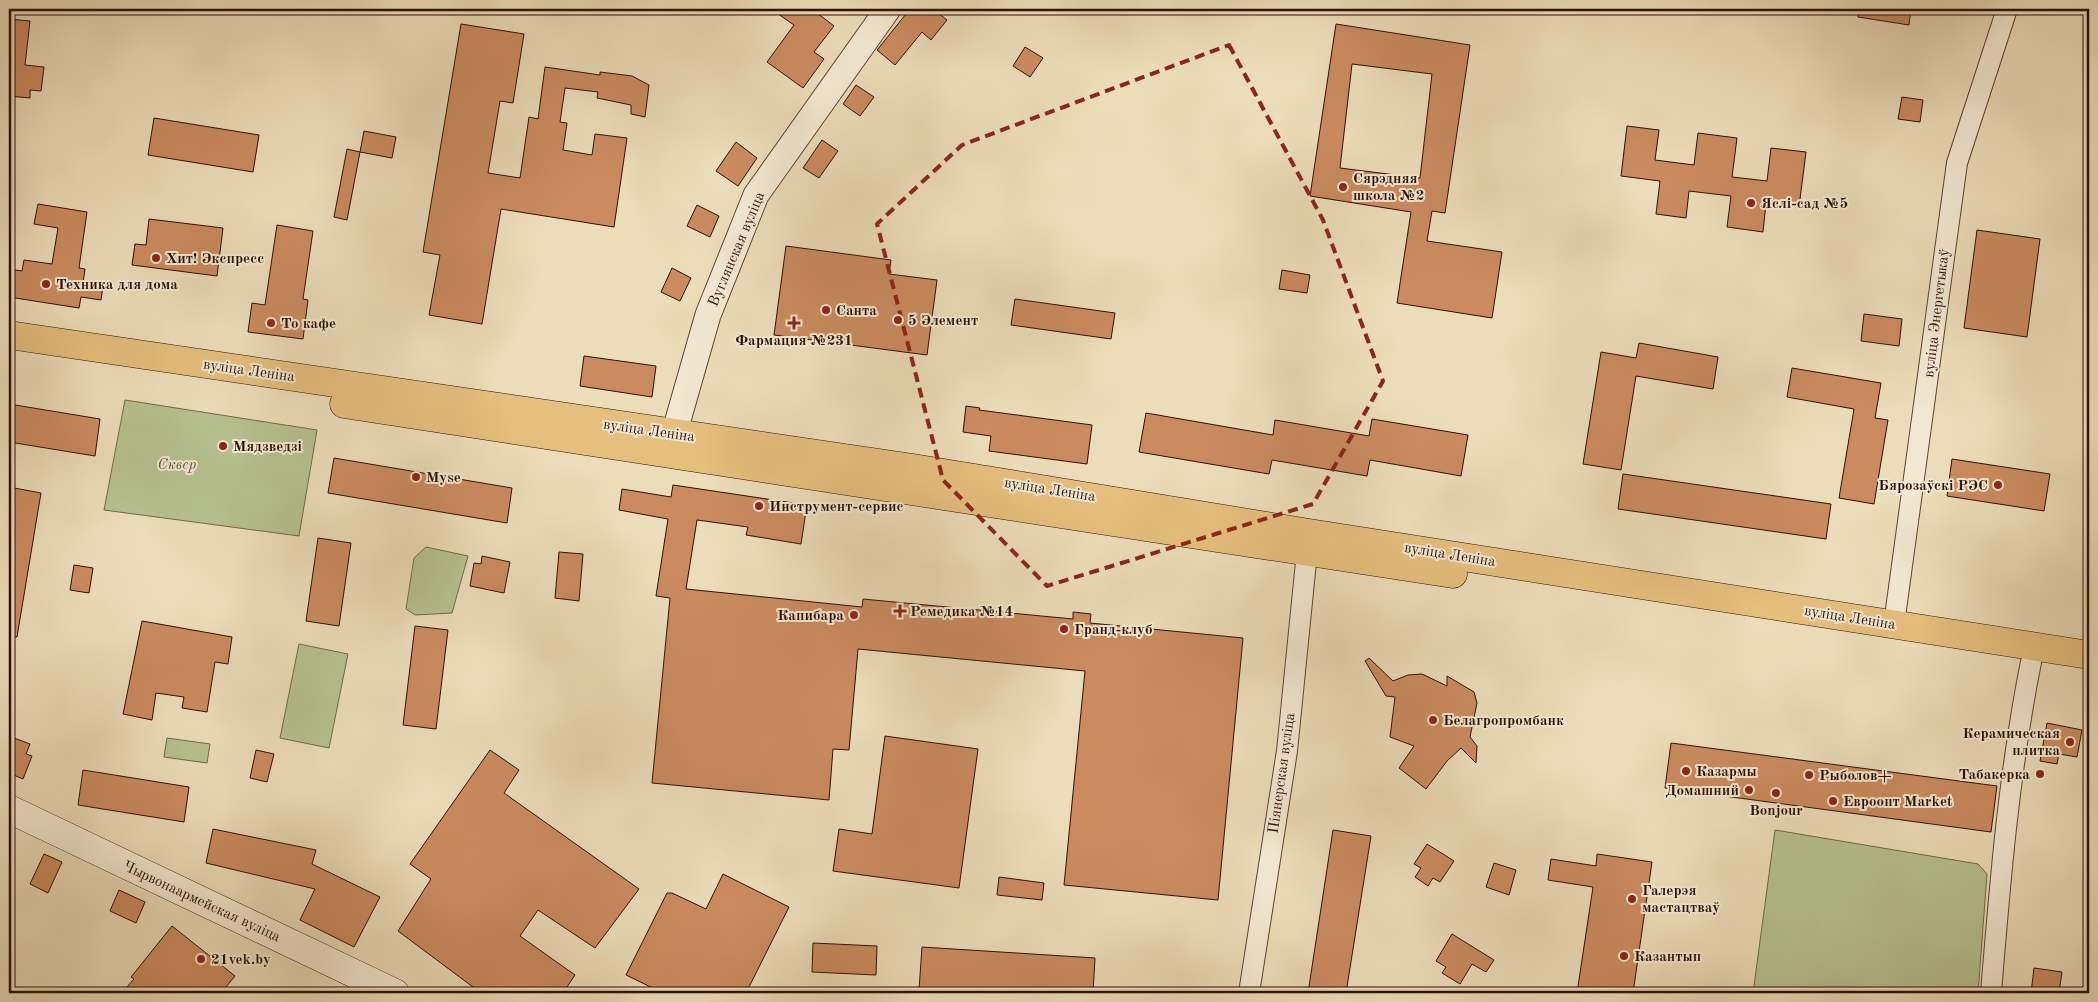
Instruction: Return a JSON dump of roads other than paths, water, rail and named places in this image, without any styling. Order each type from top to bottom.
[{"type":"main road","name":"вуліца Леніна","points":[[9,335],[672,444]]},
{"type":"main road","name":"вуліца Леніна","points":[[9,353],[672,444],[913,468],[1308,542],[2032,654],[2089,671]]},
{"type":"main road","name":"вуліца Леніна","points":[[2032,654],[2089,655]]},
{"type":"main road","name":"Чырвонаармейская вуліца","points":[[9,809],[395,993]]},
{"type":"street","name":"Вуглянская вуліца","points":[[672,444],[708,315],[756,195],[888,9]]},
{"type":"street","name":"вуліца Энергетыкаў","points":[[1893,632],[1957,163],[2008,9]]},
{"type":"street","name":"Піянерская вуліца","points":[[1249,993],[1287,751],[1308,542]]},
{"type":"street","points":[[1991,993],[2002,854],[2020,721],[2032,654]]},
{"type":"place","name":"Сярэдняя школа №2","points":[[1343,187]]},
{"type":"place","name":"Яслі-сад №5","points":[[1751,203]]},
{"type":"place","name":"Хит! Экспресс","points":[[156,258]]},
{"type":"place","name":"Техника для дома","points":[[46,284]]},
{"type":"place","name":"Санта","points":[[826,310]]},
{"type":"place","name":"5 Элемент","points":[[898,320]]},
{"type":"place","name":"То кафе","points":[[271,323]]},
{"type":"place","name":"Фармация №231","points":[[794,323]]},
{"type":"place","name":"Мядзведзі","points":[[223,446]]},
{"type":"place","name":"Myse","points":[[416,477]]},
{"type":"place","name":"Бярозаўскі РЭС","points":[[1998,485]]},
{"type":"place","name":"Инструмент-сервис","points":[[759,506]]},
{"type":"place","name":"Ремедика №14","points":[[900,611]]},
{"type":"place","name":"Капибара","points":[[854,615]]},
{"type":"place","name":"Гранд-клуб","points":[[1064,629]]},
{"type":"place","name":"Белагропромбанк","points":[[1433,720]]},
{"type":"place","name":"Керамическая плитка","points":[[2070,742]]},
{"type":"place","name":"Казармы","points":[[1686,771]]},
{"type":"place","name":"Табакерка","points":[[2040,774]]},
{"type":"place","name":"Рыболов+","points":[[1809,775]]},
{"type":"place","name":"Домашний","points":[[1749,790]]},
{"type":"place","name":"Bonjour","points":[[1776,793]]},
{"type":"place","name":"Евроопт Market","points":[[1833,801]]},
{"type":"place","name":"Галерэя мастацтваў","points":[[1632,899]]},
{"type":"place","name":"Казантып","points":[[1624,956]]},
{"type":"place","name":"21vek.by","points":[[201,959]]},
{"type":"park label","name":"Сквер","points":[[177,464]]}]
